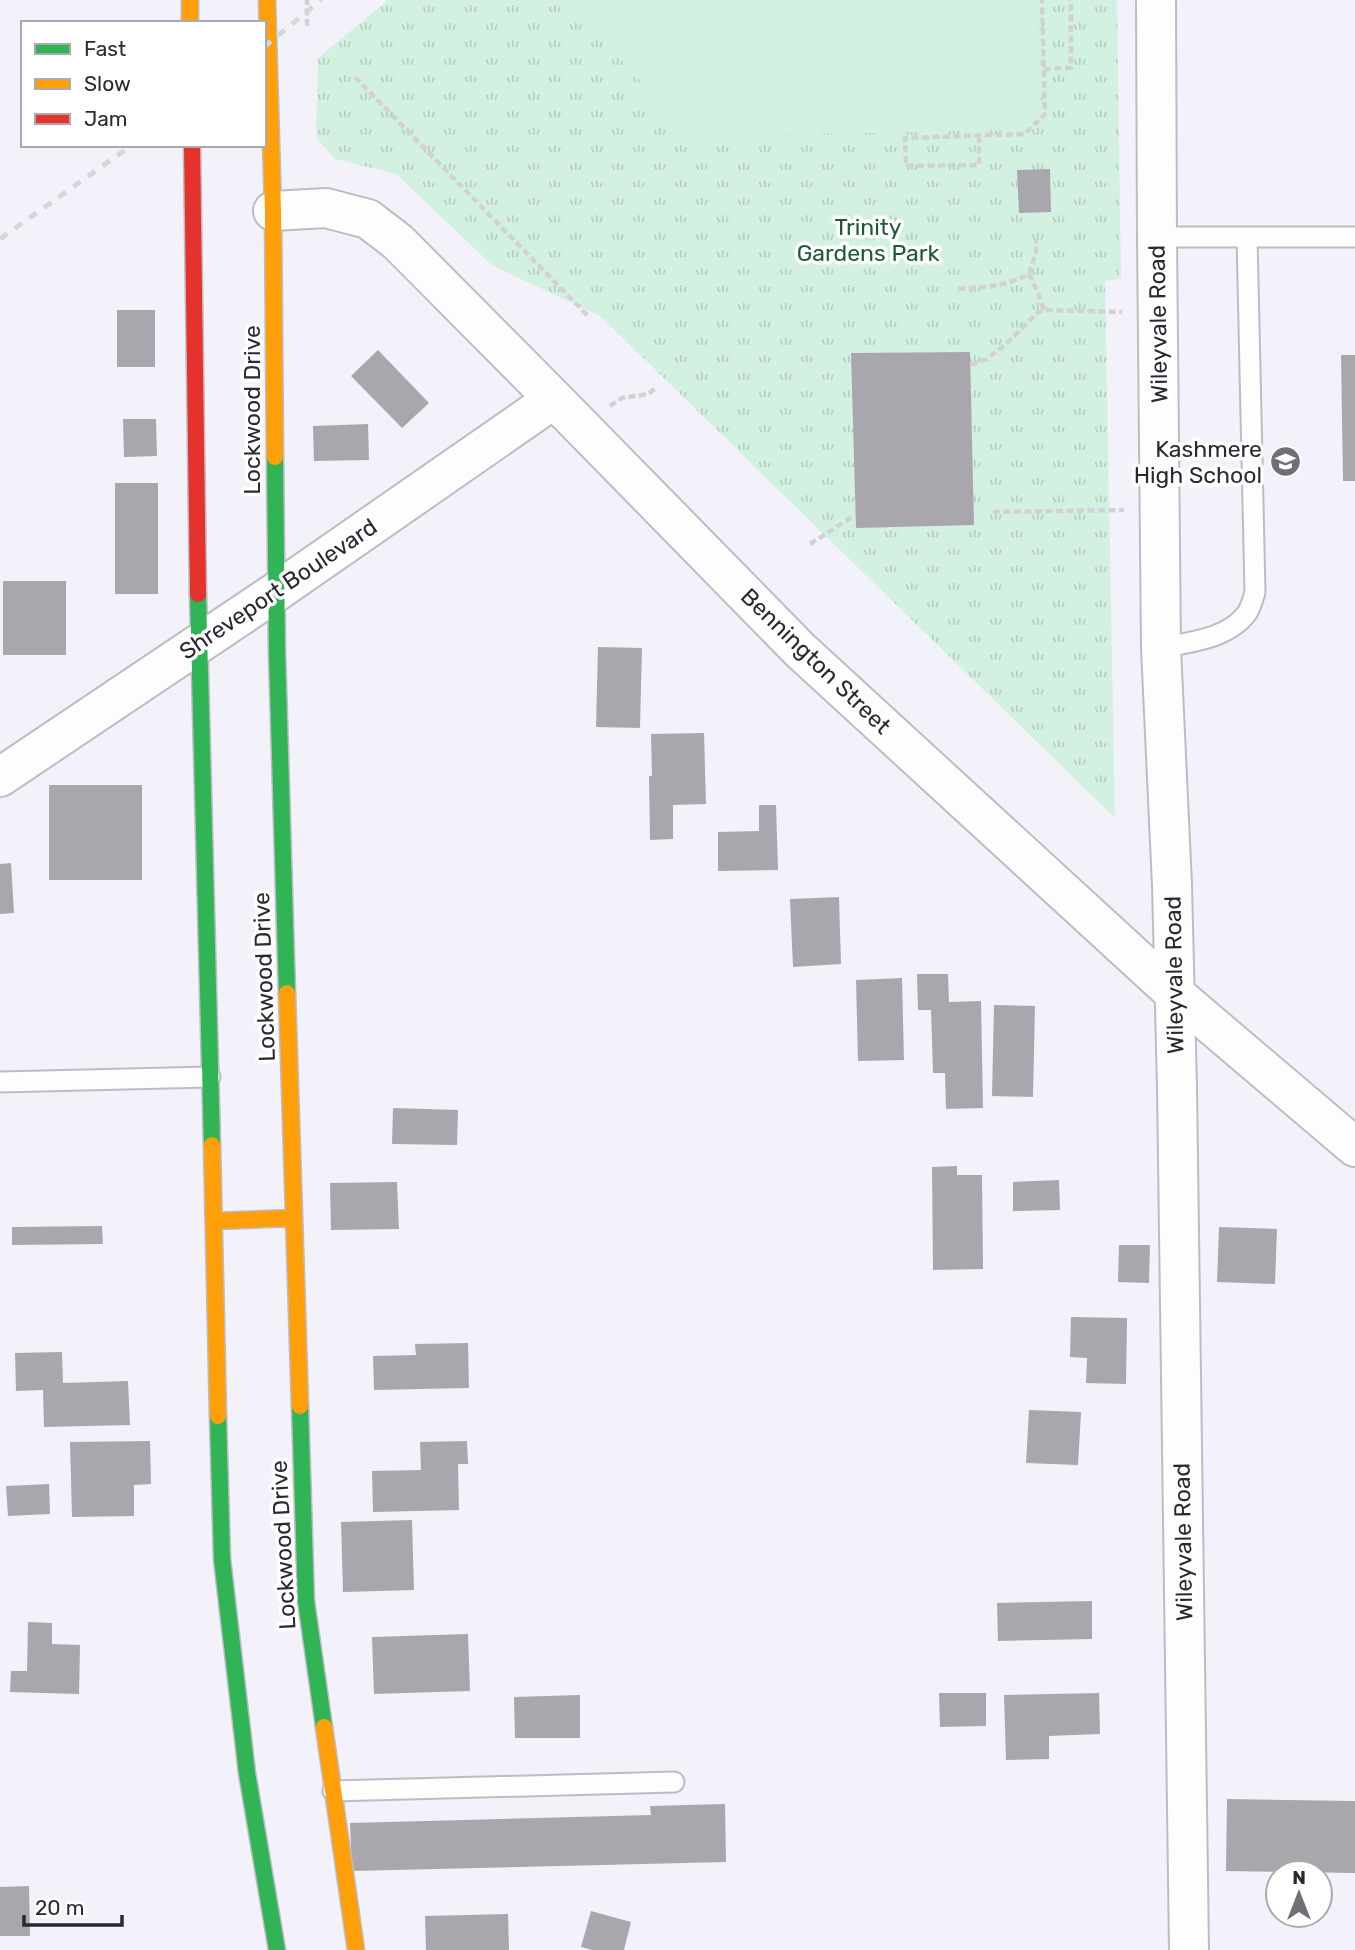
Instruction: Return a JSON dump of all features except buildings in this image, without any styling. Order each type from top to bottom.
[{"type":"main road","points":[[190,0],[190,21]]},
{"type":"main road","name":"Lockwood Drive","points":[[267,0],[273,211],[276,592],[306,1601],[356,1950]]},
{"type":"main road","points":[[192,147],[199,643],[222,1559],[247,1773],[277,1950]]},
{"type":"main road","points":[[214,1222],[294,1218]]},
{"type":"main road","points":[[247,1773],[248,1868]]},
{"type":"street","name":"Wileyvale Road","points":[[1156,0],[1161,648],[1175,994],[1189,1950]]},
{"type":"street","name":"Bennington Street","points":[[273,211],[326,208],[368,219],[398,242],[800,650],[1175,994],[1355,1147]]},
{"type":"street","name":"Shreveport Boulevard","points":[[0,777],[276,592],[554,399]]},
{"type":"lane","points":[[1157,237],[1355,237]]},
{"type":"lane","points":[[1161,648],[1208,638],[1233,627],[1248,612],[1255,592],[1247,237]]},
{"type":"lane","points":[[0,1082],[210,1077]]},
{"type":"lane","points":[[333,1791],[674,1782]]},
{"type":"path","points":[[307,0],[307,37]]},
{"type":"path","points":[[979,136],[979,165],[906,166],[905,138],[1025,134],[1045,114],[1042,0]]},
{"type":"path","points":[[1044,69],[1071,68],[1071,0]]},
{"type":"path","points":[[355,77],[590,318]]},
{"type":"path","points":[[1036,239],[1036,252],[1029,274],[1044,310]]},
{"type":"path","points":[[958,289],[998,286],[1029,274]]},
{"type":"path","points":[[971,365],[987,359],[1006,345],[1037,313],[1044,310],[1112,312]]},
{"type":"path","points":[[604,410],[622,398],[648,394],[656,388]]},
{"type":"path","points":[[993,512],[1116,510]]},
{"type":"path","points":[[810,544],[852,517]]},
{"type":"green space","name":"Trinity Gardens Park","points":[[388,0],[1117,0],[1121,279],[1105,281],[1115,818],[600,316],[493,266],[396,174],[335,159],[316,137],[318,58]]},
{"type":"green space","points":[[591,0],[1038,0],[1040,111],[1021,130],[687,136],[580,11]]},
{"type":"railway","points":[[266,45],[321,0]]},
{"type":"railway","points":[[0,239],[129,147]]},
{"type":"traffic: fast","points":[[275,457],[277,652],[287,993]]},
{"type":"traffic: fast","points":[[198,594],[212,1145]]},
{"type":"traffic: fast","points":[[300,1406],[306,1601],[324,1727]]},
{"type":"traffic: fast","points":[[218,1416],[222,1559],[247,1773],[277,1950]]},
{"type":"traffic: slow","points":[[190,0],[190,21]]},
{"type":"traffic: slow","points":[[267,0],[273,211],[275,457]]},
{"type":"traffic: slow","points":[[287,993],[300,1406]]},
{"type":"traffic: slow","points":[[212,1145],[218,1416]]},
{"type":"traffic: slow","points":[[214,1221],[294,1218]]},
{"type":"traffic: slow","points":[[324,1727],[356,1950]]},
{"type":"traffic: jam","points":[[192,147],[198,594]]},
{"type":"place","name":"Kashmere High School","points":[[1285,462]]}]
